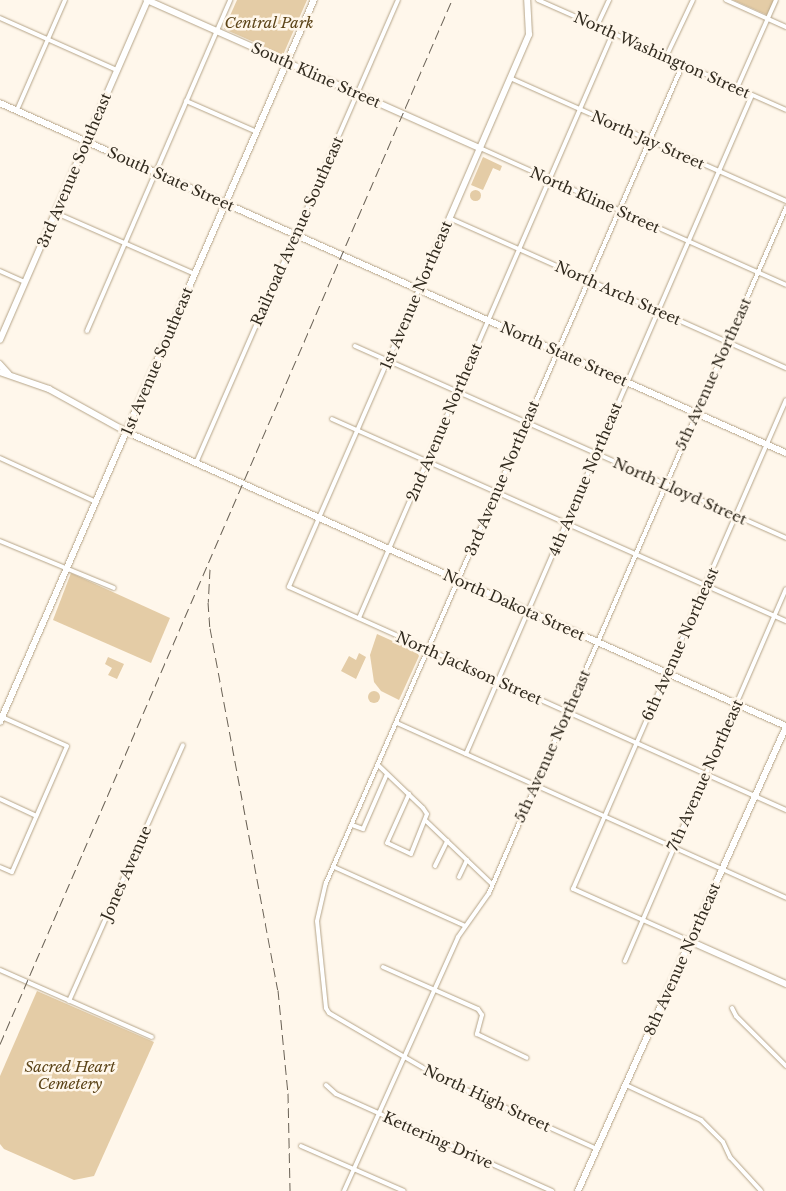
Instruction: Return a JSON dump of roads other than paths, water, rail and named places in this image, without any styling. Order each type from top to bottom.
[{"type":"street","points":[[17,110],[65,0]]},
{"type":"street","name":"South Kline Street","points":[[147,0],[404,114]]},
{"type":"street","name":"3rd Avenue Southeast","points":[[0,340],[147,0]]},
{"type":"street","points":[[87,331],[230,0]]},
{"type":"street","name":"1st Avenue Southeast","points":[[1,720],[314,0]]},
{"type":"street","name":"Railroad Avenue Southeast","points":[[196,462],[398,0]]},
{"type":"street","name":"1st Avenue Northeast","points":[[289,587],[530,30],[527,0]]},
{"type":"street","name":"North Washington Street","points":[[538,0],[786,110]]},
{"type":"street","points":[[597,26],[608,0]]},
{"type":"street","points":[[666,57],[693,0]]},
{"type":"street","points":[[726,0],[786,27]]},
{"type":"street","points":[[737,88],[776,0]]},
{"type":"street","points":[[0,18],[117,70]]},
{"type":"street","name":"2nd Avenue Northeast","points":[[359,618],[613,33]]},
{"type":"street","name":"3rd Avenue Northeast","points":[[327,1011],[317,921],[322,894],[683,64]]},
{"type":"street","name":"North Jay Street","points":[[510,78],[786,202]]},
{"type":"street","name":"4th Avenue Northeast","points":[[466,754],[752,95]]},
{"type":"street","points":[[186,101],[257,132]]},
{"type":"street","name":"South State Street","points":[[0,103],[342,255]]},
{"type":"street","name":"North Kline Street","points":[[404,114],[786,285]]},
{"type":"street","name":"5th Avenue Northeast","points":[[344,1191],[434,989],[465,926],[492,884],[786,208]]},
{"type":"street","points":[[56,213],[195,274]]},
{"type":"street","name":"North Arch Street","points":[[449,218],[786,368]]},
{"type":"street","name":"North State Street","points":[[342,255],[786,453]]},
{"type":"street","points":[[0,271],[25,282]]},
{"type":"street","name":"North Lloyd Street","points":[[355,346],[786,538]]},
{"type":"street","points":[[0,364],[13,376]]},
{"type":"street","name":"North Dakota Street","points":[[0,372],[59,394],[126,432],[786,727]]},
{"type":"street","name":"6th Avenue Northeast","points":[[642,920],[573,889],[786,400]]},
{"type":"street","points":[[332,419],[786,621]]},
{"type":"street","points":[[0,458],[96,502]]},
{"type":"street","points":[[0,541],[66,570],[114,588]]},
{"type":"street","name":"North Jackson Street","points":[[289,587],[786,810]]},
{"type":"street","name":"7th Avenue Northeast","points":[[625,961],[786,589]]},
{"type":"street","points":[[0,867],[12,872],[67,746],[1,720]]},
{"type":"street","points":[[397,723],[786,898]]},
{"type":"street","name":"8th Avenue Northeast","points":[[578,1191],[786,727]]},
{"type":"street","name":"Jones Avenue","points":[[70,1001],[183,746]]},
{"type":"street","points":[[378,766],[409,794],[428,814],[411,854],[387,843],[409,794]]},
{"type":"street","points":[[352,826],[363,829],[387,774]]},
{"type":"street","points":[[0,799],[36,816]]},
{"type":"street","points":[[426,821],[492,884]]},
{"type":"street","points":[[435,866],[447,841]]},
{"type":"street","points":[[459,877],[467,860]]},
{"type":"street","points":[[334,867],[465,926]]},
{"type":"street","points":[[642,920],[786,984]]},
{"type":"street","points":[[383,967],[480,1011],[482,1017],[476,1032],[480,1037],[527,1058]]},
{"type":"street","points":[[0,970],[152,1037]]},
{"type":"street","points":[[732,1008],[736,1016],[786,1066]]},
{"type":"street","name":"North High Street","points":[[327,1011],[444,1080],[597,1149]]},
{"type":"street","name":"Kettering Drive","points":[[326,1085],[336,1094],[552,1191]]},
{"type":"street","points":[[626,1085],[701,1120],[723,1142],[730,1158],[761,1191]]},
{"type":"street","points":[[301,1146],[404,1191]]},
{"type":"railway","points":[[0,1044],[452,0]]},
{"type":"railway","points":[[210,569],[208,602],[210,628],[278,990],[288,1093],[290,1191]]},
{"type":"park label","name":"Central Park","points":[[269,23]]},
{"type":"park label","name":"Sacred Heart Cemetery","points":[[70,1074]]}]
